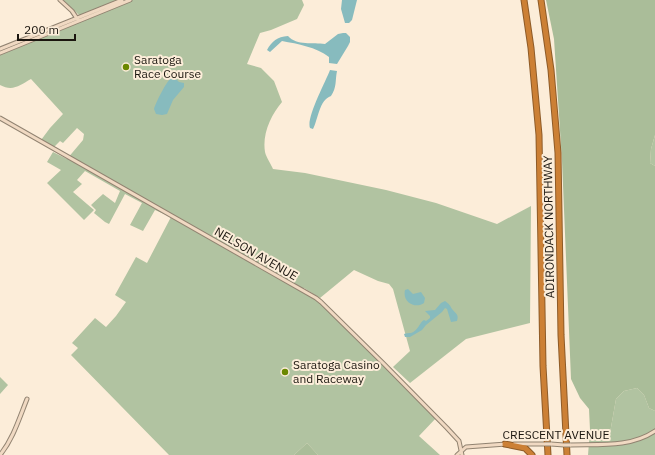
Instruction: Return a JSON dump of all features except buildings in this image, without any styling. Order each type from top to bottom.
[{"type":"highway","name":"ADIRONDACK NORTHWAY","points":[[523,0],[539,135],[543,366],[548,455]]},
{"type":"highway","name":"ADIRONDACK NORTHWAY","points":[[541,0],[551,70],[558,153],[561,336],[568,455]]},
{"type":"highway","points":[[505,444],[525,448],[532,455]]},
{"type":"street","points":[[60,0],[72,11],[78,20]]},
{"type":"street","points":[[0,53],[122,0]]},
{"type":"street","points":[[0,49],[130,0]]},
{"type":"street","name":"NELSON AVENUE","points":[[0,118],[322,302],[447,428],[458,441],[462,455]]},
{"type":"street","points":[[0,455],[7,446],[15,430],[27,399]]},
{"type":"street","name":"CRESCENT AVENUE","points":[[457,455],[466,447],[505,444],[570,445],[623,443],[645,437],[655,432]]},
{"type":"green space","name":"Saratoga Race Course","points":[[63,0],[302,0],[304,5],[297,19],[260,33],[247,64],[261,68],[274,81],[282,102],[268,125],[264,145],[266,156],[273,169],[305,173],[386,190],[436,203],[497,224],[531,206],[530,323],[466,339],[410,383],[393,367],[410,351],[393,289],[389,284],[378,281],[354,270],[320,298],[304,288],[302,291],[321,302],[437,417],[419,436],[440,455],[318,455],[307,443],[294,455],[169,455],[71,355],[78,348],[72,343],[95,318],[106,327],[116,316],[126,302],[115,295],[136,257],[147,263],[171,217],[155,210],[143,231],[130,225],[142,203],[125,194],[109,224],[105,222],[94,213],[96,210],[91,205],[103,194],[115,203],[120,191],[85,171],[77,180],[82,184],[73,192],[94,210],[84,220],[47,183],[61,170],[47,162],[53,152],[67,159],[83,140],[84,134],[77,128],[63,143],[60,141],[54,147],[41,140],[63,114],[31,79],[13,88],[0,85],[0,54],[82,21],[79,15]]},
{"type":"green space","points":[[546,0],[655,0],[655,135],[651,149],[650,163],[655,166],[655,411],[649,408],[644,395],[637,388],[624,391],[616,399],[610,433],[602,436],[590,430],[589,409],[580,398],[571,379],[562,161],[554,39]]},
{"type":"green space","points":[[655,135],[655,166],[650,163],[651,149]]},
{"type":"green space","points":[[0,377],[8,385],[0,394]]},
{"type":"green space","points":[[637,388],[644,395],[649,408],[655,411],[655,455],[588,455],[590,430],[602,435],[610,433],[616,399],[624,391]]},
{"type":"green space","points":[[307,443],[318,455],[294,455]]},
{"type":"water","points":[[342,0],[357,0],[352,20],[349,23],[345,23],[341,9]]},
{"type":"water","points":[[346,33],[350,37],[350,42],[337,64],[329,63],[329,57],[318,51],[307,46],[294,43],[282,41],[270,52],[267,50],[275,40],[281,37],[288,36],[300,42],[325,44],[338,34]]},
{"type":"water","points":[[330,70],[337,71],[336,84],[331,96],[327,98],[321,106],[313,129],[310,128],[311,117]]},
{"type":"water","points":[[173,76],[179,82],[184,83],[184,87],[173,100],[167,114],[156,114],[154,109],[157,101],[165,86]]},
{"type":"water","points":[[408,289],[413,294],[421,292],[425,298],[424,303],[421,305],[410,304],[405,295],[405,290]]},
{"type":"water","points":[[445,301],[457,314],[457,321],[451,322],[447,309],[445,308],[422,330],[410,337],[405,337],[404,334],[413,332],[422,321],[426,321],[430,318],[425,311],[435,310]]},
{"type":"place","name":"Saratoga Race Course","points":[[126,67]]},
{"type":"place","name":"Saratoga Casino and Raceway","points":[[285,372]]}]
